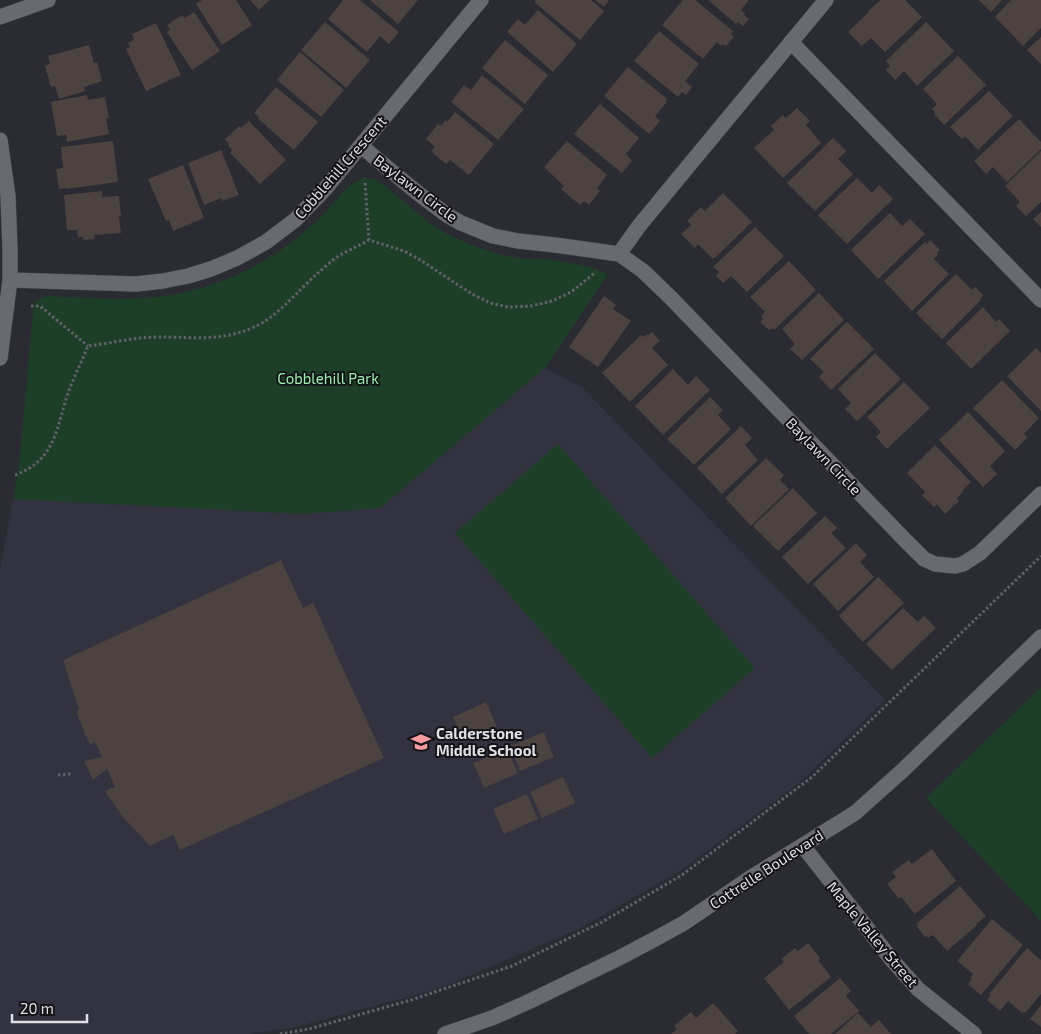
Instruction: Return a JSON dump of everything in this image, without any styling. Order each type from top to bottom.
[{"type":"street","points":[[0,17],[48,0]]},
{"type":"street","name":"Cobblehill Crescent","points":[[10,280],[136,284],[163,281],[211,269],[237,258],[266,242],[295,220],[325,189],[481,0]]},
{"type":"street","points":[[620,254],[639,226],[826,0]]},
{"type":"street","points":[[791,42],[1041,300]]},
{"type":"street","points":[[0,140],[8,196],[10,280],[0,358]]},
{"type":"street","name":"Baylawn Circle","points":[[361,146],[418,194],[447,215],[472,228],[493,236],[518,241],[620,254],[643,271],[671,298],[924,559],[935,564],[955,566],[963,564],[980,552],[1041,494]]},
{"type":"street","name":"Cottrelle Boulevard","points":[[445,1034],[492,1018],[528,1002],[655,939],[684,923],[750,878],[855,813],[902,771],[1041,637]]},
{"type":"street","name":"Maple Valley Street","points":[[803,846],[892,960],[918,989],[974,1034]]},
{"type":"path","points":[[365,183],[369,240]]},
{"type":"path","points":[[31,306],[40,306],[88,346],[140,338],[210,338],[234,334],[255,327],[274,315],[340,255],[369,240],[404,251],[472,294],[490,303],[508,307],[532,306],[552,301],[571,292],[596,272]]},
{"type":"path","points":[[15,475],[26,471],[40,461],[49,449],[68,393],[88,346]]},
{"type":"path","points":[[280,1034],[309,1029],[411,1000],[512,966],[602,922],[682,875],[812,777],[1041,556]]},
{"type":"path","points":[[58,775],[72,774]]},
{"type":"shaded area","name":"Calderstone Middle School","points":[[545,368],[583,388],[885,700],[798,784],[680,871],[577,930],[438,989],[291,1028],[249,1034],[0,1034],[0,569],[13,499],[302,514],[380,508]]},
{"type":"green space","name":"Cobblehill Park","points":[[363,178],[375,179],[431,224],[449,235],[474,246],[505,256],[571,263],[590,267],[608,274],[545,368],[380,508],[302,514],[13,499],[19,466],[34,301],[48,296],[107,299],[151,298],[182,293],[216,283],[264,261],[279,251],[312,225],[348,187]]},
{"type":"green space","points":[[558,444],[755,668],[652,758],[455,533]]},
{"type":"green space","points":[[1041,687],[1041,921],[926,798]]},
{"type":"building","points":[[202,0],[236,0],[252,25],[222,45],[196,4]]},
{"type":"building","points":[[250,0],[270,0],[259,10]]},
{"type":"building","points":[[343,0],[360,0],[399,32],[389,44],[380,36],[367,52],[328,19]]},
{"type":"building","points":[[370,0],[418,0],[398,24]]},
{"type":"building","points":[[536,0],[591,0],[604,11],[580,40],[534,2]]},
{"type":"building","points":[[595,0],[609,0],[604,7]]},
{"type":"building","points":[[683,0],[695,0],[733,31],[731,34],[734,37],[726,46],[723,44],[721,46],[717,42],[703,59],[662,25]]},
{"type":"building","points":[[708,0],[749,0],[741,10],[749,19],[743,26],[738,22],[736,24]]},
{"type":"building","points":[[881,0],[905,0],[922,17],[885,52],[871,38],[862,46],[848,32]]},
{"type":"building","points":[[979,0],[1002,0],[991,12]]},
{"type":"building","points":[[1011,0],[1041,0],[1041,28],[1023,46],[995,17]]},
{"type":"building","points":[[538,10],[577,44],[553,72],[507,32],[518,19],[525,25]]},
{"type":"building","points":[[194,12],[220,51],[192,70],[167,32],[170,30],[167,25],[182,15],[185,18]]},
{"type":"building","points":[[325,22],[370,60],[346,88],[301,50]]},
{"type":"building","points":[[926,22],[954,51],[917,86],[904,71],[895,80],[886,70],[890,66],[886,61]]},
{"type":"building","points":[[156,23],[181,75],[146,91],[126,49],[130,47],[128,43],[134,40],[132,34]]},
{"type":"building","points":[[659,31],[699,64],[685,81],[692,87],[686,95],[682,92],[678,97],[634,61]]},
{"type":"building","points":[[1041,37],[1041,64],[1027,50]]},
{"type":"building","points":[[505,40],[548,75],[525,104],[482,68]]},
{"type":"building","points":[[89,45],[94,63],[97,62],[102,81],[84,87],[85,91],[59,99],[55,86],[51,87],[45,66],[50,64],[48,56]]},
{"type":"building","points":[[300,52],[344,90],[321,117],[277,80]]},
{"type":"building","points":[[958,56],[986,85],[944,125],[932,109],[937,104],[923,89]]},
{"type":"building","points":[[628,67],[667,99],[667,102],[655,116],[660,121],[649,134],[604,96]]},
{"type":"building","points":[[482,75],[524,109],[498,140],[451,102],[464,85],[471,90]]},
{"type":"building","points":[[276,87],[318,122],[294,150],[258,119],[259,117],[254,113]]},
{"type":"building","points":[[989,91],[1013,116],[978,150],[965,136],[962,139],[950,127]]},
{"type":"building","points":[[87,95],[88,100],[105,97],[109,118],[106,118],[109,134],[67,142],[66,135],[57,136],[51,102]]},
{"type":"building","points":[[600,104],[639,138],[626,154],[632,161],[622,173],[574,134]]},
{"type":"building","points":[[797,108],[810,121],[806,125],[821,143],[783,178],[754,148],[774,130],[771,126],[783,115],[786,118]]},
{"type":"building","points":[[455,112],[494,144],[469,175],[450,160],[446,164],[431,151],[435,147],[426,139],[438,124],[441,126],[446,120],[447,122]]},
{"type":"building","points":[[1019,119],[1041,142],[1041,149],[1007,182],[993,167],[986,174],[974,161]]},
{"type":"building","points":[[249,121],[286,160],[260,184],[230,153],[232,150],[225,139],[239,126],[241,128]]},
{"type":"building","points":[[833,138],[846,151],[838,159],[853,174],[815,211],[787,183]]},
{"type":"building","points":[[113,141],[118,182],[59,189],[56,169],[63,168],[61,147]]},
{"type":"building","points":[[567,141],[607,175],[597,188],[600,191],[589,205],[584,201],[580,205],[561,189],[564,186],[544,167]]},
{"type":"building","points":[[221,150],[239,195],[222,201],[221,198],[204,205],[188,163]]},
{"type":"building","points":[[1041,151],[1041,202],[1026,216],[1016,206],[1020,202],[1005,186]]},
{"type":"building","points":[[183,165],[204,218],[173,231],[169,220],[166,221],[148,179]]},
{"type":"building","points":[[857,178],[872,193],[879,185],[893,199],[847,244],[818,215]]},
{"type":"building","points":[[102,191],[102,197],[119,196],[121,233],[94,235],[95,239],[83,240],[83,237],[78,237],[77,230],[67,230],[64,195]]},
{"type":"building","points":[[723,193],[752,222],[713,259],[698,244],[695,248],[681,234],[691,225],[687,221],[701,207],[705,211]]},
{"type":"building","points":[[1041,212],[1041,227],[1033,219]]},
{"type":"building","points":[[890,213],[902,226],[910,219],[925,234],[878,279],[851,250]]},
{"type":"building","points":[[755,227],[784,256],[747,292],[731,276],[723,283],[716,276],[719,272],[713,267]]},
{"type":"building","points":[[930,240],[940,250],[934,259],[949,274],[912,311],[884,281],[925,242],[927,244]]},
{"type":"building","points":[[789,261],[816,290],[774,330],[773,328],[769,330],[760,322],[763,319],[761,316],[765,312],[750,297]]},
{"type":"building","points":[[956,274],[972,290],[975,287],[983,295],[981,300],[942,339],[916,313]]},
{"type":"building","points":[[819,293],[844,320],[802,360],[790,349],[795,344],[782,329]]},
{"type":"building","points":[[604,296],[616,305],[613,309],[631,321],[598,367],[569,347]]},
{"type":"building","points":[[983,307],[996,322],[999,319],[1010,331],[971,369],[946,343]]},
{"type":"building","points":[[847,322],[874,349],[831,390],[819,377],[824,372],[810,359]]},
{"type":"building","points":[[652,332],[660,341],[652,348],[668,365],[630,402],[602,373],[641,335],[643,337]]},
{"type":"building","points":[[1036,348],[1041,353],[1041,411],[1007,376]]},
{"type":"building","points":[[875,353],[901,379],[857,421],[845,409],[851,403],[838,389]]},
{"type":"building","points":[[673,369],[688,385],[696,376],[710,390],[663,435],[635,406]]},
{"type":"building","points":[[1002,380],[1039,418],[1024,434],[1028,437],[1015,450],[973,408]]},
{"type":"building","points":[[904,382],[930,408],[887,449],[876,437],[881,432],[867,417]]},
{"type":"building","points":[[710,397],[723,410],[718,415],[731,429],[694,465],[667,439]]},
{"type":"building","points":[[968,412],[1005,451],[990,466],[997,474],[983,487],[939,440]]},
{"type":"building","points":[[741,426],[752,438],[745,445],[758,460],[722,494],[697,468]]},
{"type":"building","points":[[935,445],[971,482],[957,498],[959,501],[945,514],[937,504],[934,507],[922,495],[925,492],[907,473]]},
{"type":"building","points":[[766,458],[784,475],[780,480],[789,489],[751,526],[725,498]]},
{"type":"building","points":[[793,488],[817,513],[778,551],[753,526]]},
{"type":"building","points":[[825,516],[837,528],[831,533],[846,548],[808,584],[782,557]]},
{"type":"building","points":[[856,543],[867,555],[860,562],[874,577],[838,611],[813,584]]},
{"type":"building","points":[[281,560],[303,608],[313,603],[384,758],[180,850],[173,835],[150,846],[123,817],[105,791],[115,787],[107,769],[93,780],[84,761],[102,757],[95,742],[90,745],[85,734],[76,711],[79,710],[63,660]]},
{"type":"building","points":[[878,577],[904,603],[863,642],[839,616]]},
{"type":"building","points":[[903,608],[918,622],[924,616],[936,628],[892,670],[866,644]]},
{"type":"building","points":[[486,702],[497,727],[464,742],[453,717]]},
{"type":"building","points":[[544,732],[554,757],[520,771],[510,746]]},
{"type":"building","points":[[507,749],[518,773],[484,788],[473,763]]},
{"type":"building","points":[[563,777],[575,803],[542,818],[530,792]]},
{"type":"building","points":[[527,794],[538,819],[504,834],[493,809]]},
{"type":"building","points":[[932,849],[956,881],[915,914],[887,884],[896,877],[892,872],[909,860],[912,864]]},
{"type":"building","points":[[960,886],[986,916],[947,951],[933,935],[928,938],[927,936],[925,937],[916,924]]},
{"type":"building","points":[[992,919],[1023,945],[981,995],[968,984],[973,974],[957,961]]},
{"type":"building","points":[[808,943],[820,958],[818,960],[831,977],[789,1010],[764,978],[784,962],[781,959],[795,948],[798,951]]},
{"type":"building","points":[[1027,948],[1041,960],[1041,994],[1025,1013],[1022,1013],[1008,1001],[1000,1011],[987,1000],[991,995],[989,994]]},
{"type":"building","points":[[840,978],[851,991],[846,996],[859,1011],[831,1034],[809,1034],[794,1016]]},
{"type":"building","points":[[713,1003],[738,1031],[735,1034],[671,1034],[677,1029],[674,1026],[691,1012],[696,1018]]},
{"type":"building","points":[[1041,1005],[1041,1027],[1030,1019]]},
{"type":"building","points":[[858,1013],[871,1027],[879,1020],[891,1034],[835,1034]]},
{"type":"place","name":"Calderstone Middle School","points":[[421,742]]}]
